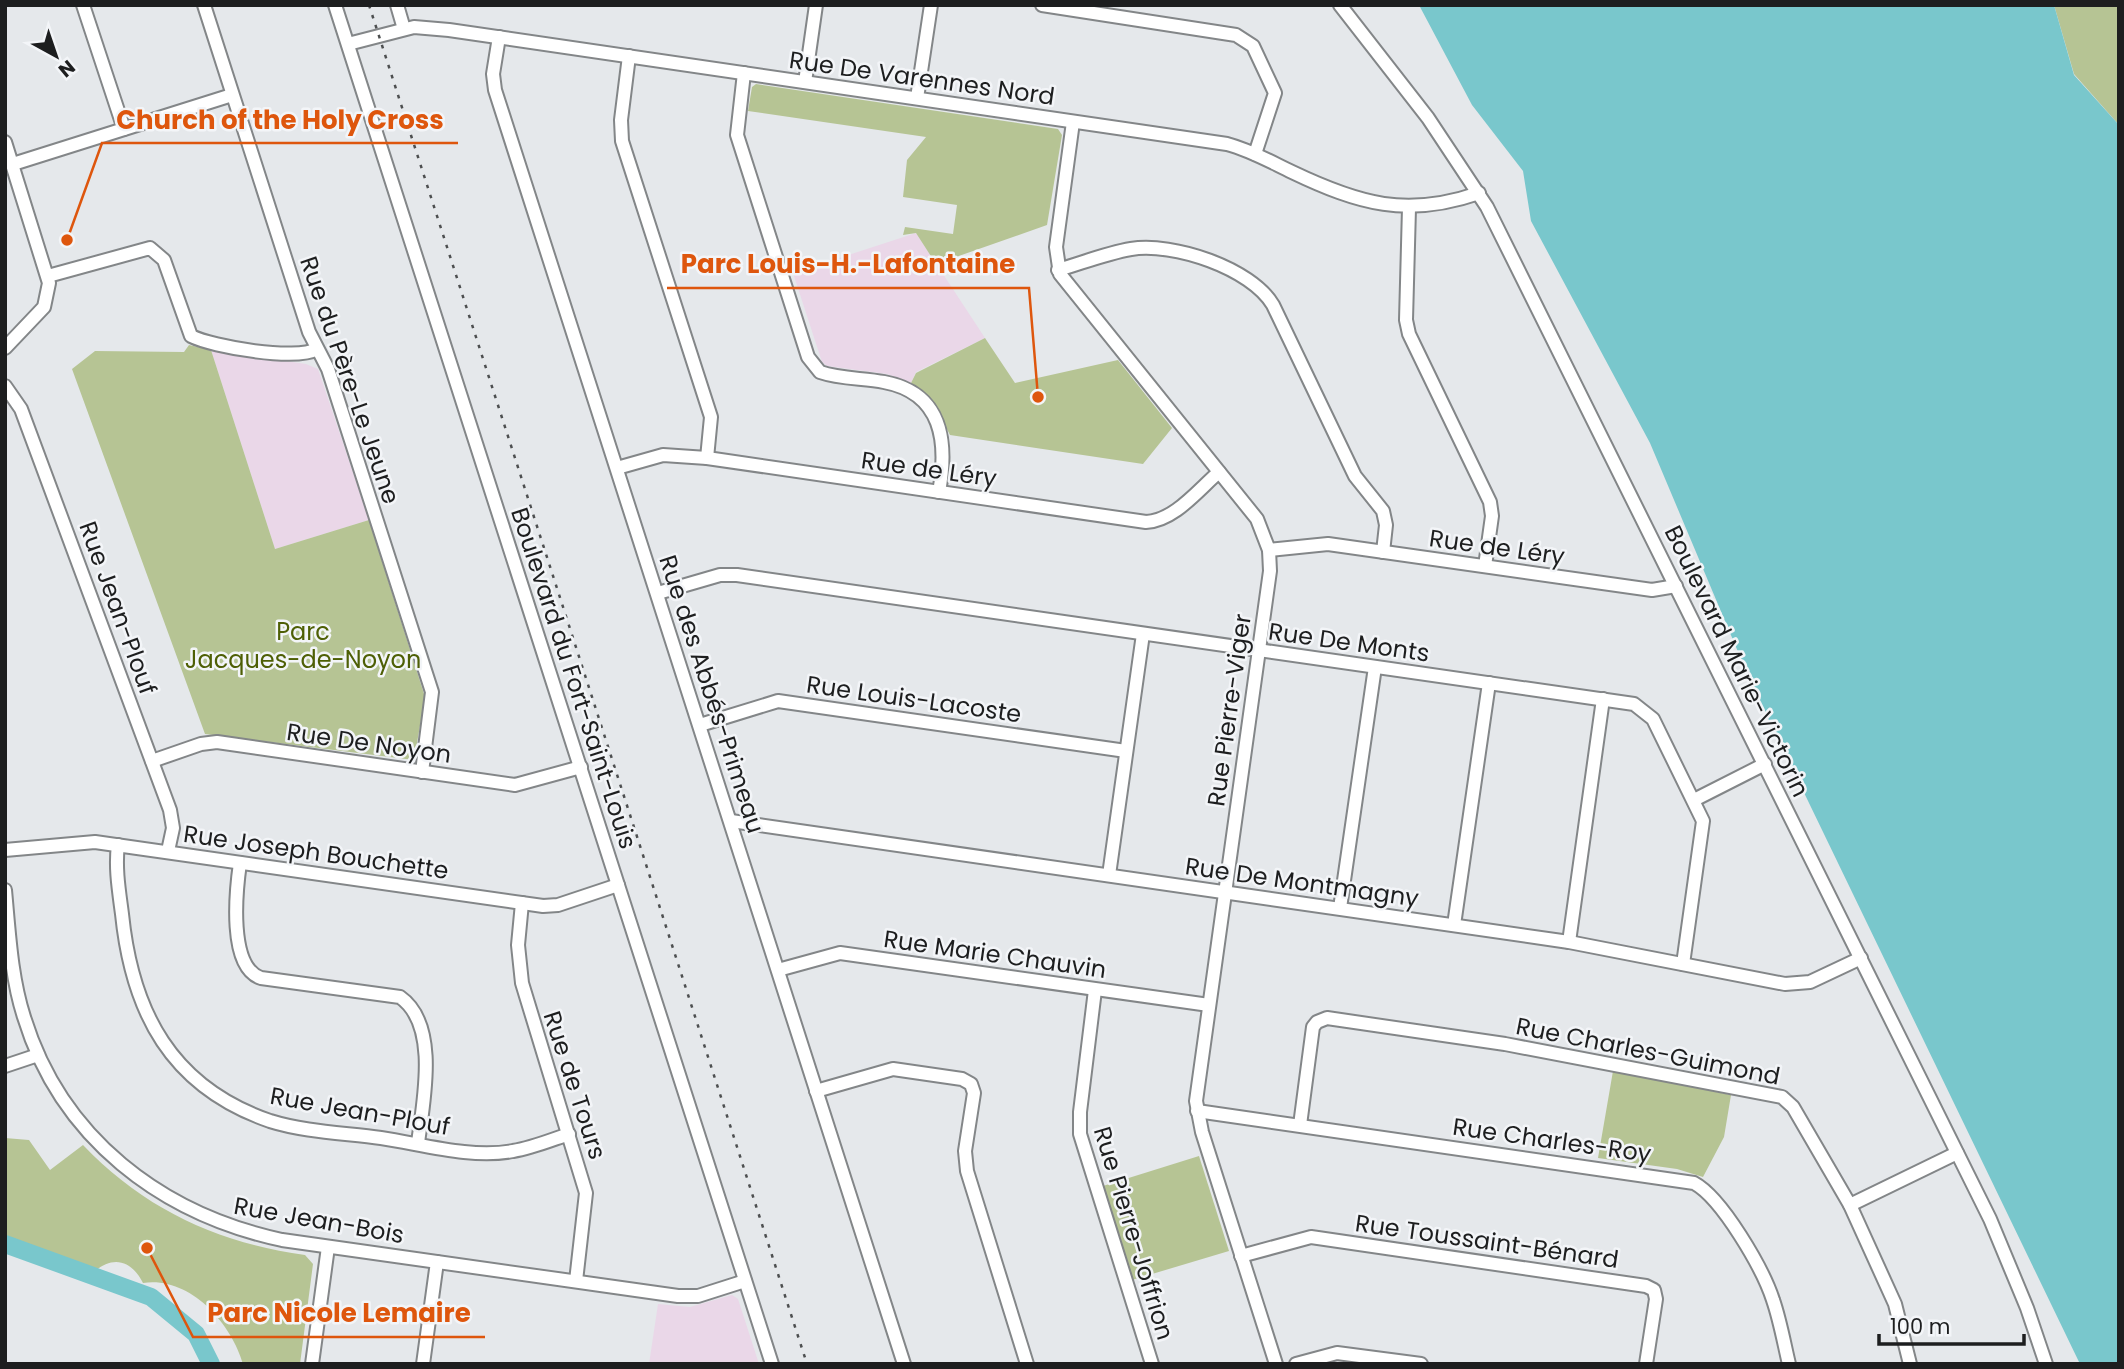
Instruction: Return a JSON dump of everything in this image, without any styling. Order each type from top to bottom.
[{"type":"street","points":[[83,5],[124,129]]},
{"type":"street","name":"Rue du Père-Le Jeune","points":[[204,5],[317,349],[328,369],[432,692],[422,772]]},
{"type":"street","name":"Boulevard du Fort-Saint-Louis","points":[[335,5],[772,1364]]},
{"type":"street","points":[[397,5],[404,29]]},
{"type":"street","points":[[804,82],[816,5]]},
{"type":"street","points":[[917,98],[931,5]]},
{"type":"street","points":[[1041,5],[1236,35],[1249,41],[1275,93],[1255,154]]},
{"type":"street","name":"Boulevard Marie-Victorin","points":[[1340,5],[1428,118],[1479,193],[1957,1153],[2014,1274],[2046,1364]]},
{"type":"street","name":"Rue De Varennes Nord","points":[[348,44],[404,29],[438,29],[499,37],[1227,144],[1346,196],[1409,208],[1450,202],[1479,193]]},
{"type":"street","name":"Rue des Abbés-Primeau","points":[[499,37],[493,74],[495,90],[904,1364]]},
{"type":"street","points":[[629,56],[620,128],[622,141],[711,417],[707,458]]},
{"type":"street","points":[[744,73],[737,135],[808,357],[820,372],[896,385],[923,403],[937,422],[943,438],[944,458],[939,492]]},
{"type":"street","points":[[13,164],[232,94]]},
{"type":"street","points":[[1073,122],[1056,247],[1058,270],[1120,251],[1155,248],[1195,256],[1258,287],[1273,305],[1355,476],[1383,511],[1386,524],[1382,552]]},
{"type":"street","points":[[5,142],[48,276],[48,296],[44,307],[5,348]]},
{"type":"street","points":[[1409,208],[1408,327],[1490,502],[1492,516],[1485,566]]},
{"type":"street","points":[[48,276],[149,248],[164,260],[191,336],[210,343],[295,354],[309,353],[317,349]]},
{"type":"street","name":"Rue Pierre-Viger","points":[[1058,270],[1256,519],[1269,550],[1270,570],[1224,892],[1197,1111],[1276,1364]]},
{"type":"street","name":"Rue Jean-Plouf","points":[[5,386],[21,409],[173,820],[168,851]]},
{"type":"street","name":"Rue de Léry","points":[[617,468],[663,455],[707,458],[1153,522],[1171,513],[1219,472]]},
{"type":"street","name":"Rue de Léry","points":[[1269,550],[1320,544],[1652,590],[1676,586]]},
{"type":"street","name":"Rue De Monts","points":[[657,593],[720,575],[737,575],[1634,704],[1649,713],[1694,800],[1703,827],[1683,964]]},
{"type":"street","points":[[1109,875],[1143,634]]},
{"type":"street","points":[[1340,908],[1374,667]]},
{"type":"street","points":[[1454,925],[1489,683]]},
{"type":"street","points":[[1569,942],[1603,699]]},
{"type":"street","name":"Rue Louis-Lacoste","points":[[700,724],[778,701],[1126,751]]},
{"type":"street","name":"Rue De Noyon","points":[[152,761],[201,744],[217,742],[515,785],[581,768]]},
{"type":"street","points":[[1694,800],[1765,764]]},
{"type":"street","name":"Rue De Montmagny","points":[[731,821],[1569,942],[1793,984],[1810,982],[1861,958]]},
{"type":"street","name":"Rue Joseph Bouchette","points":[[5,850],[86,842],[118,845],[558,905],[618,886]]},
{"type":"street","name":"Rue Jean-Plouf","points":[[118,845],[117,865],[126,956],[132,982],[155,1031],[186,1069],[230,1102],[272,1121],[496,1153],[523,1149],[569,1134]]},
{"type":"street","points":[[240,863],[235,904],[243,960],[249,971],[261,978],[400,998],[410,1006],[424,1044],[428,1071],[418,1143]]},
{"type":"street","name":"Rue Jean-Bois","points":[[5,890],[19,999],[38,1055],[68,1105],[97,1142],[158,1192],[189,1210],[233,1228],[328,1247],[688,1297],[745,1280]]},
{"type":"street","name":"Rue de Tours","points":[[522,902],[518,952],[522,984],[586,1193],[576,1280]]},
{"type":"street","name":"Rue Marie Chauvin","points":[[778,970],[839,953],[1209,1005]]},
{"type":"street","name":"Rue Pierre-Joffrion","points":[[1095,990],[1080,1112],[1080,1134],[1152,1364]]},
{"type":"street","name":"Rue Charles-Guimond","points":[[1300,1125],[1313,1027],[1322,1019],[1451,1036],[1782,1097],[1793,1107],[1850,1205],[1897,1309],[1910,1364]]},
{"type":"street","points":[[5,1066],[38,1055]]},
{"type":"street","points":[[816,1091],[893,1069],[962,1079],[971,1084],[974,1093],[965,1152],[967,1171],[1027,1364]]},
{"type":"street","name":"Rue Charles-Roy","points":[[1197,1111],[1694,1183],[1710,1194],[1723,1209],[1765,1281],[1774,1301],[1789,1364]]},
{"type":"street","points":[[1850,1205],[1957,1153]]},
{"type":"street","name":"Rue Toussaint-Bénard","points":[[1241,1256],[1311,1237],[1640,1284],[1654,1290],[1656,1298],[1647,1364]]},
{"type":"street","points":[[312,1364],[328,1247]]},
{"type":"street","points":[[423,1364],[437,1262]]},
{"type":"street","points":[[1296,1364],[1328,1354],[1346,1353],[1421,1364]]},
{"type":"shaded area","points":[[916,233],[985,338],[916,372],[911,383],[887,374],[827,366],[822,362],[793,273]]},
{"type":"shaded area","points":[[211,350],[306,364],[318,369],[369,520],[275,549]]},
{"type":"shaded area","points":[[732,1295],[738,1299],[759,1364],[649,1364],[658,1304],[690,1307]]},
{"type":"green space","points":[[2054,5],[2119,5],[2119,125],[2074,74]]},
{"type":"green space","points":[[756,84],[1058,129],[1062,135],[1047,225],[936,264],[916,233],[903,235],[905,227],[953,234],[957,205],[903,197],[907,160],[926,137],[748,111],[752,87]]},
{"type":"green space","points":[[985,338],[1015,383],[1118,360],[1172,428],[1143,464],[950,435],[933,402],[911,383],[916,373]]},
{"type":"green space","name":"Parc Jacques-de-Noyon","points":[[189,345],[211,350],[275,549],[369,520],[425,697],[414,760],[205,734],[72,369],[95,351],[184,352]]},
{"type":"green space","points":[[1613,1071],[1731,1095],[1724,1137],[1703,1177],[1677,1169],[1598,1158]]},
{"type":"green space","points":[[5,1138],[29,1140],[50,1170],[83,1145],[131,1188],[184,1220],[242,1242],[305,1255],[313,1264],[300,1364],[243,1364],[229,1333],[206,1305],[192,1294],[176,1287],[143,1283],[128,1265],[109,1263],[95,1271],[5,1239]]},
{"type":"green space","points":[[1199,1156],[1229,1251],[1132,1280],[1103,1186]]},
{"type":"water","points":[[1419,5],[2054,5],[2074,75],[2119,125],[2119,1364],[2080,1364],[1752,685],[1650,443],[1531,221],[1523,171],[1472,105]]},
{"type":"waterway","points":[[5,1244],[151,1297],[196,1334],[211,1364]]},
{"type":"railway","points":[[369,5],[807,1364]]},
{"type":"place","name":"Church of the Holy Cross","points":[[67,240]]},
{"type":"place","name":"Parc Louis-H.-Lafontaine","points":[[1038,397]]},
{"type":"place","name":"Parc Nicole Lemaire","points":[[147,1248]]}]
